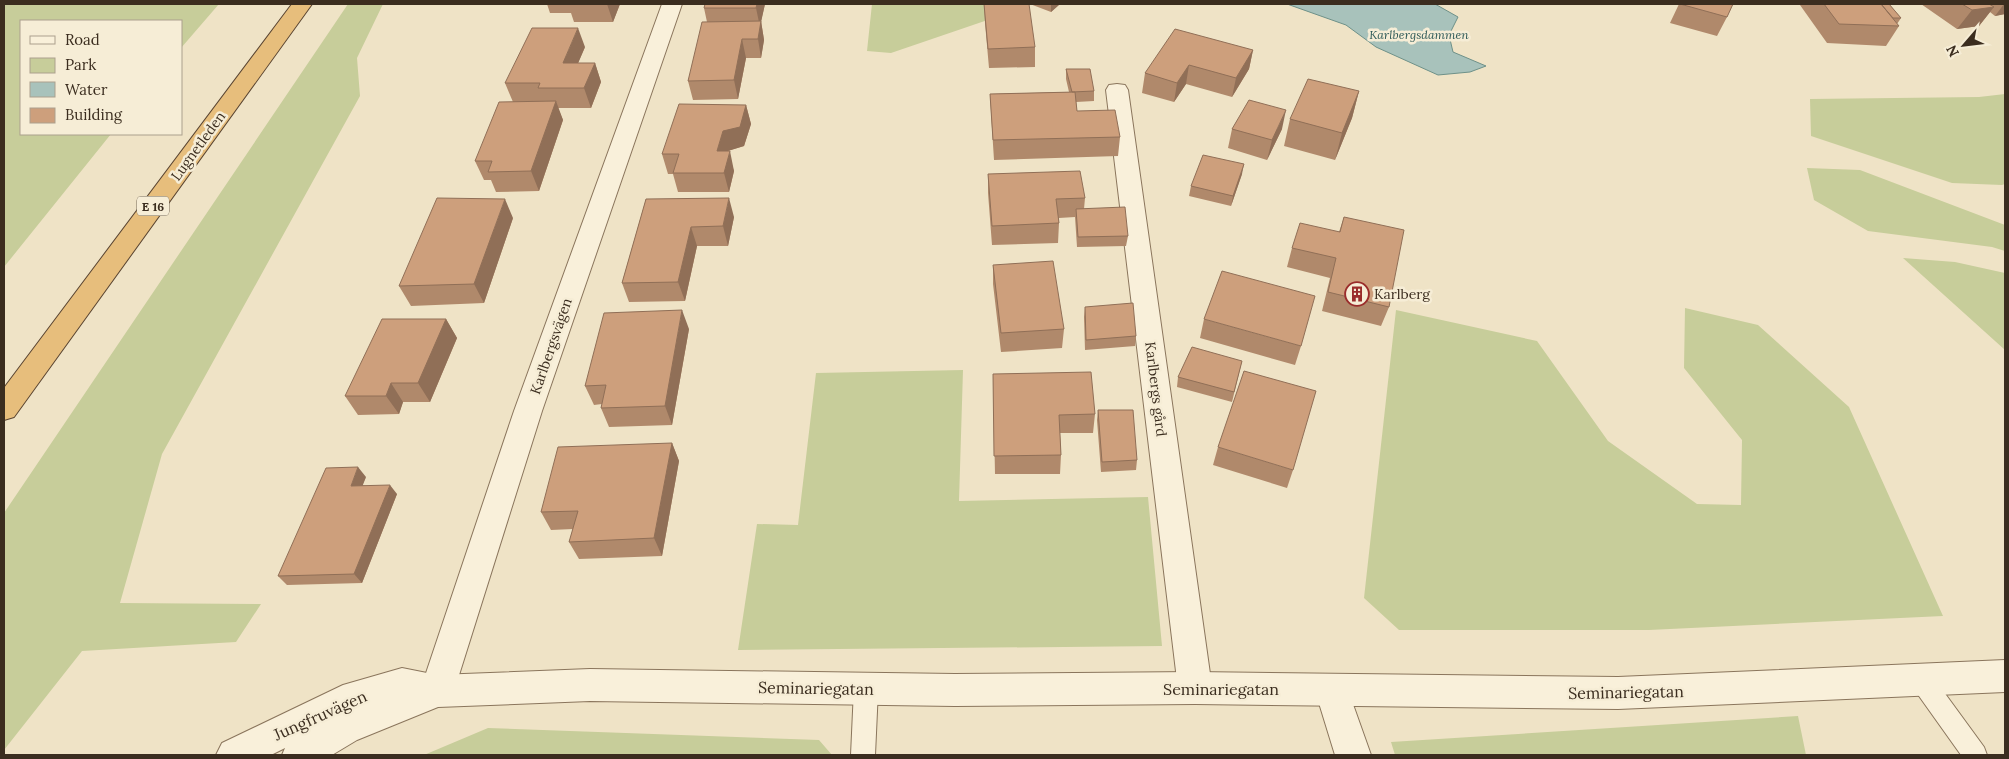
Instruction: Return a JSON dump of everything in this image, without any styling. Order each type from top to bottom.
[{"type":"highway","name":"Lugnetleden","points":[[4,409],[302,4]]},
{"type":"street","name":"Karlbergsvägen","points":[[437,691],[528,411],[672,4]]},
{"type":"street","name":"Karlbergs gård","points":[[1117,90],[1195,688]]},
{"type":"street","name":"Seminariegatan","points":[[437,691],[590,685],[866,688],[1195,688],[1618,693],[2005,676]]},
{"type":"street","name":"Jungfruvägen","points":[[234,755],[356,696],[402,684],[437,691]]},
{"type":"street","points":[[1332,690],[1352,755]]},
{"type":"street","name":"Jungfruvägen","points":[[300,755],[345,728],[437,691]]},
{"type":"lane","points":[[1922,681],[1975,755]]},
{"type":"lane","points":[[863,755],[866,688]]},
{"type":"green space","points":[[4,4],[219,4],[182,47],[182,20],[20,20],[20,135],[110,135],[4,267]]},
{"type":"green space","points":[[348,4],[383,4],[357,58],[360,96],[162,454],[120,603],[261,604],[236,642],[82,651],[4,750],[4,513]]},
{"type":"green space","points":[[872,4],[1013,4],[1014,11],[891,53],[867,51]]},
{"type":"green space","points":[[2005,94],[2005,184],[2002,185],[1952,183],[1811,136],[1810,99],[1979,97]]},
{"type":"green space","points":[[1807,168],[1860,170],[2005,225],[2005,251],[1992,247],[1868,231],[1814,200]]},
{"type":"green space","points":[[1903,258],[1955,262],[2005,273],[2005,350]]},
{"type":"green space","points":[[1685,308],[1758,325],[1849,407],[1943,616],[1649,630],[1399,630],[1364,598],[1396,310],[1537,341],[1608,441],[1697,504],[1741,505],[1742,440],[1684,368]]},
{"type":"green space","points":[[963,370],[959,501],[1148,497],[1162,646],[738,650],[757,524],[798,525],[816,373]]},
{"type":"green space","points":[[1798,716],[1806,755],[1395,755],[1391,742]]},
{"type":"green space","points":[[488,728],[819,740],[832,755],[424,755]]},
{"type":"water","name":"Karlbergsdammen","points":[[1287,4],[1435,4],[1458,17],[1449,35],[1453,52],[1486,66],[1470,72],[1438,75],[1376,47],[1346,25]]},
{"type":"building","points":[[705,4],[757,4],[756,8],[704,8]]},
{"type":"building","points":[[984,4],[1029,4],[1035,47],[988,49]]},
{"type":"building","points":[[1680,4],[1733,4],[1727,17]]},
{"type":"building","points":[[1824,4],[1881,4],[1899,26],[1839,24]]},
{"type":"building","points":[[1881,4],[1889,4],[1901,18],[1893,18]]},
{"type":"building","points":[[1962,4],[1989,4],[1994,7],[1972,10]]},
{"type":"building","points":[[761,21],[758,39],[742,39],[734,80],[688,81],[702,22]]},
{"type":"building","points":[[532,28],[578,28],[563,63],[595,63],[584,88],[538,88],[540,83],[505,83]]},
{"type":"building","points":[[1175,29],[1253,50],[1236,78],[1189,65],[1177,83],[1145,73]]},
{"type":"building","points":[[1066,69],[1090,69],[1094,91],[1072,92]]},
{"type":"building","points":[[1308,79],[1359,91],[1342,133],[1290,119]]},
{"type":"building","points":[[1075,92],[1077,111],[1115,110],[1120,137],[993,140],[990,94]]},
{"type":"building","points":[[1249,100],[1286,110],[1272,140],[1232,129]]},
{"type":"building","points":[[556,101],[531,171],[488,172],[492,161],[475,161],[499,102]]},
{"type":"building","points":[[679,104],[746,105],[740,127],[723,131],[717,151],[730,151],[724,173],[673,173],[679,154],[662,154]]},
{"type":"building","points":[[1203,155],[1244,164],[1233,196],[1191,186]]},
{"type":"building","points":[[1080,171],[1085,198],[1056,199],[1059,223],[992,226],[988,174]]},
{"type":"building","points":[[437,198],[505,199],[474,284],[399,286]]},
{"type":"building","points":[[729,198],[723,226],[691,227],[678,282],[622,283],[646,199]]},
{"type":"building","points":[[1125,207],[1128,236],[1078,237],[1076,209]]},
{"type":"building","name":"Karlberg","points":[[1344,217],[1404,230],[1389,307],[1328,292],[1336,258],[1292,248],[1300,223],[1340,232]]},
{"type":"building","points":[[1053,261],[1064,329],[1001,333],[993,265]]},
{"type":"building","points":[[1222,271],[1315,296],[1301,346],[1204,319]]},
{"type":"building","points":[[1133,303],[1136,336],[1086,340],[1085,307]]},
{"type":"building","points":[[682,310],[665,406],[601,408],[606,385],[585,386],[604,313]]},
{"type":"building","points":[[382,319],[446,319],[418,383],[391,383],[386,396],[345,396]]},
{"type":"building","points":[[1192,347],[1242,361],[1234,392],[1178,377]]},
{"type":"building","points":[[1244,371],[1316,391],[1293,470],[1218,447]]},
{"type":"building","points":[[1091,372],[1095,414],[1059,415],[1061,455],[994,456],[993,374]]},
{"type":"building","points":[[1098,410],[1133,410],[1137,460],[1102,462]]},
{"type":"building","points":[[672,443],[654,538],[569,542],[578,511],[541,512],[558,447]]},
{"type":"building","points":[[358,467],[351,486],[390,485],[354,574],[278,576],[326,468]]},
{"type":"place","name":"Karlberg","points":[[1357,294]]}]
